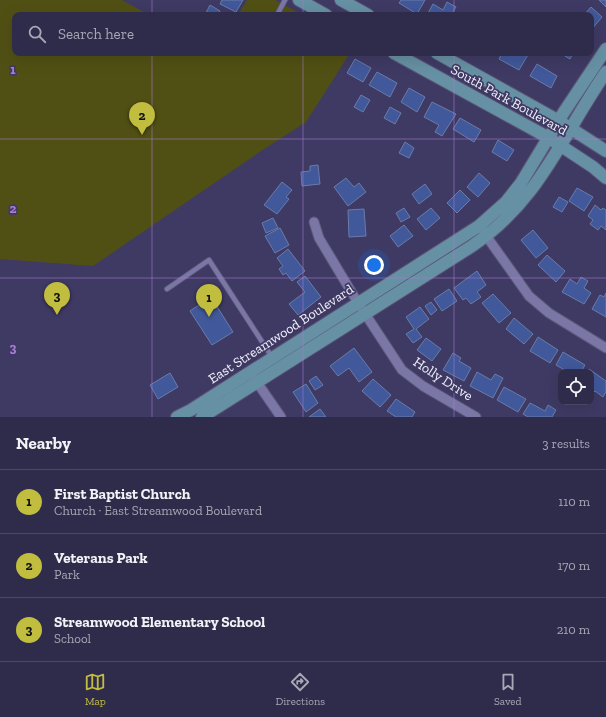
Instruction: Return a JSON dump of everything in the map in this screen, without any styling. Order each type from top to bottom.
[{"type":"street","points":[[299,0],[321,12]]},
{"type":"street","points":[[341,0],[363,12]]},
{"type":"street","name":"East Streamwood Boulevard","points":[[177,417],[191,410],[479,226],[496,212],[512,194],[606,49]]},
{"type":"street","name":"South Park Boulevard","points":[[399,56],[549,138],[593,166],[606,178]]},
{"type":"street","name":"South Park Boulevard","points":[[442,56],[559,121],[606,151]]},
{"type":"street","name":"East Streamwood Boulevard","points":[[202,417],[487,236],[520,205],[540,181],[606,72]]},
{"type":"street","name":"Holly Drive","points":[[314,222],[319,238],[358,303],[402,370],[423,386],[476,417]]},
{"type":"street","points":[[479,226],[529,296],[550,313],[606,348]]},
{"type":"street","points":[[250,372],[281,417]]},
{"type":"lane","points":[[279,12],[285,0]]},
{"type":"lane","points":[[167,289],[209,260],[279,369]]},
{"type":"shaded area","points":[[0,0],[122,0],[144,12],[12,12],[12,56],[348,56],[306,122],[93,266],[0,259]]},
{"type":"shaded area","points":[[247,0],[275,0],[297,12],[240,12]]},
{"type":"building","points":[[222,0],[243,0],[236,12],[220,4]]},
{"type":"building","points":[[401,0],[425,0],[418,12],[414,12],[399,3]]},
{"type":"building","points":[[599,0],[606,0],[606,7]]},
{"type":"building","points":[[447,2],[456,7],[453,12],[429,12],[433,4],[443,10]]},
{"type":"building","points":[[210,5],[220,11],[220,12],[206,12]]},
{"type":"building","points":[[591,7],[602,17],[594,26],[594,12],[587,12]]},
{"type":"building","points":[[500,56],[527,56],[519,70],[499,59]]},
{"type":"building","points":[[355,59],[371,68],[363,82],[347,73]]},
{"type":"building","points":[[537,64],[557,76],[551,88],[530,76]]},
{"type":"building","points":[[377,72],[397,83],[390,97],[369,85]]},
{"type":"building","points":[[409,88],[425,97],[417,112],[401,102]]},
{"type":"building","points":[[361,95],[370,100],[363,112],[354,107]]},
{"type":"building","points":[[432,102],[456,114],[442,136],[435,132],[439,125],[424,117]]},
{"type":"building","points":[[390,107],[401,113],[395,124],[384,118]]},
{"type":"building","points":[[460,118],[481,130],[474,142],[453,129]]},
{"type":"building","points":[[498,140],[514,150],[507,161],[492,152]]},
{"type":"building","points":[[405,142],[414,148],[409,158],[399,153]]},
{"type":"building","points":[[318,165],[320,184],[302,186],[301,172],[310,171],[310,166]]},
{"type":"building","points":[[479,173],[490,183],[478,197],[467,187]]},
{"type":"building","points":[[346,178],[354,187],[359,183],[366,192],[348,206],[334,187]]},
{"type":"building","points":[[282,182],[292,190],[286,197],[289,199],[277,214],[264,205]]},
{"type":"building","points":[[425,184],[432,194],[419,204],[412,194]]},
{"type":"building","points":[[577,188],[593,197],[584,211],[569,201]]},
{"type":"building","points":[[460,190],[470,200],[457,213],[447,203]]},
{"type":"building","points":[[559,197],[568,202],[562,212],[553,207]]},
{"type":"building","points":[[595,205],[601,210],[603,208],[606,210],[606,230],[601,226],[598,230],[590,224],[593,220],[588,216]]},
{"type":"building","points":[[404,208],[410,217],[401,222],[396,213]]},
{"type":"building","points":[[431,208],[440,218],[426,230],[417,219]]},
{"type":"building","points":[[364,209],[366,236],[349,237],[348,210]]},
{"type":"building","points":[[273,218],[278,228],[266,233],[262,223]]},
{"type":"building","points":[[404,225],[413,236],[398,247],[390,236]]},
{"type":"building","points":[[280,228],[289,245],[275,253],[265,236]]},
{"type":"building","points":[[533,230],[548,248],[536,258],[521,240]]},
{"type":"building","points":[[288,249],[305,271],[292,281],[286,273],[283,275],[279,269],[283,266],[277,258]]},
{"type":"building","points":[[547,255],[565,271],[556,282],[538,265]]},
{"type":"building","points":[[477,271],[486,285],[477,292],[481,297],[471,304],[466,298],[463,300],[454,288]]},
{"type":"building","points":[[305,276],[321,297],[298,315],[289,304],[305,292],[297,282]]},
{"type":"building","points":[[581,277],[588,281],[584,288],[591,293],[584,304],[562,292],[570,279],[577,284]]},
{"type":"building","points":[[449,289],[457,301],[442,311],[434,299]]},
{"type":"building","points":[[606,293],[606,317],[592,309],[600,295],[604,297]]},
{"type":"building","points":[[493,294],[511,313],[499,323],[482,303]]},
{"type":"building","points":[[211,297],[233,332],[212,345],[190,311]]},
{"type":"building","points":[[431,302],[437,310],[431,315],[425,306]]},
{"type":"building","points":[[420,307],[429,319],[416,329],[422,337],[413,343],[406,334],[414,329],[406,317]]},
{"type":"building","points":[[514,318],[533,334],[524,344],[506,329]]},
{"type":"building","points":[[538,337],[558,350],[550,363],[530,351]]},
{"type":"building","points":[[426,338],[441,349],[432,361],[417,350]]},
{"type":"building","points":[[354,348],[372,372],[359,382],[349,368],[338,376],[330,366]]},
{"type":"building","points":[[563,352],[585,365],[583,369],[563,369],[556,365]]},
{"type":"building","points":[[453,353],[461,358],[459,361],[471,368],[464,381],[443,370]]},
{"type":"building","points":[[477,372],[491,380],[495,374],[503,378],[493,398],[470,386]]},
{"type":"building","points":[[170,373],[178,387],[158,399],[150,385]]},
{"type":"building","points":[[594,373],[606,381],[606,392],[603,397],[595,391],[594,392]]},
{"type":"building","points":[[316,376],[323,385],[315,390],[309,381]]},
{"type":"building","points":[[373,379],[391,395],[380,407],[362,391]]},
{"type":"building","points":[[306,384],[318,403],[306,412],[293,392]]},
{"type":"building","points":[[504,387],[526,399],[518,412],[497,400]]},
{"type":"building","points":[[396,399],[415,412],[412,417],[396,417],[387,411]]},
{"type":"building","points":[[530,403],[545,411],[548,405],[556,410],[552,417],[528,417],[523,414]]},
{"type":"building","points":[[320,409],[326,417],[309,417]]},
{"type":"place","name":"Veterans Park","points":[[142,135]]},
{"type":"place","name":"Streamwood Elementary School","points":[[57,315]]},
{"type":"place","name":"First Baptist Church","points":[[209,317]]}]
